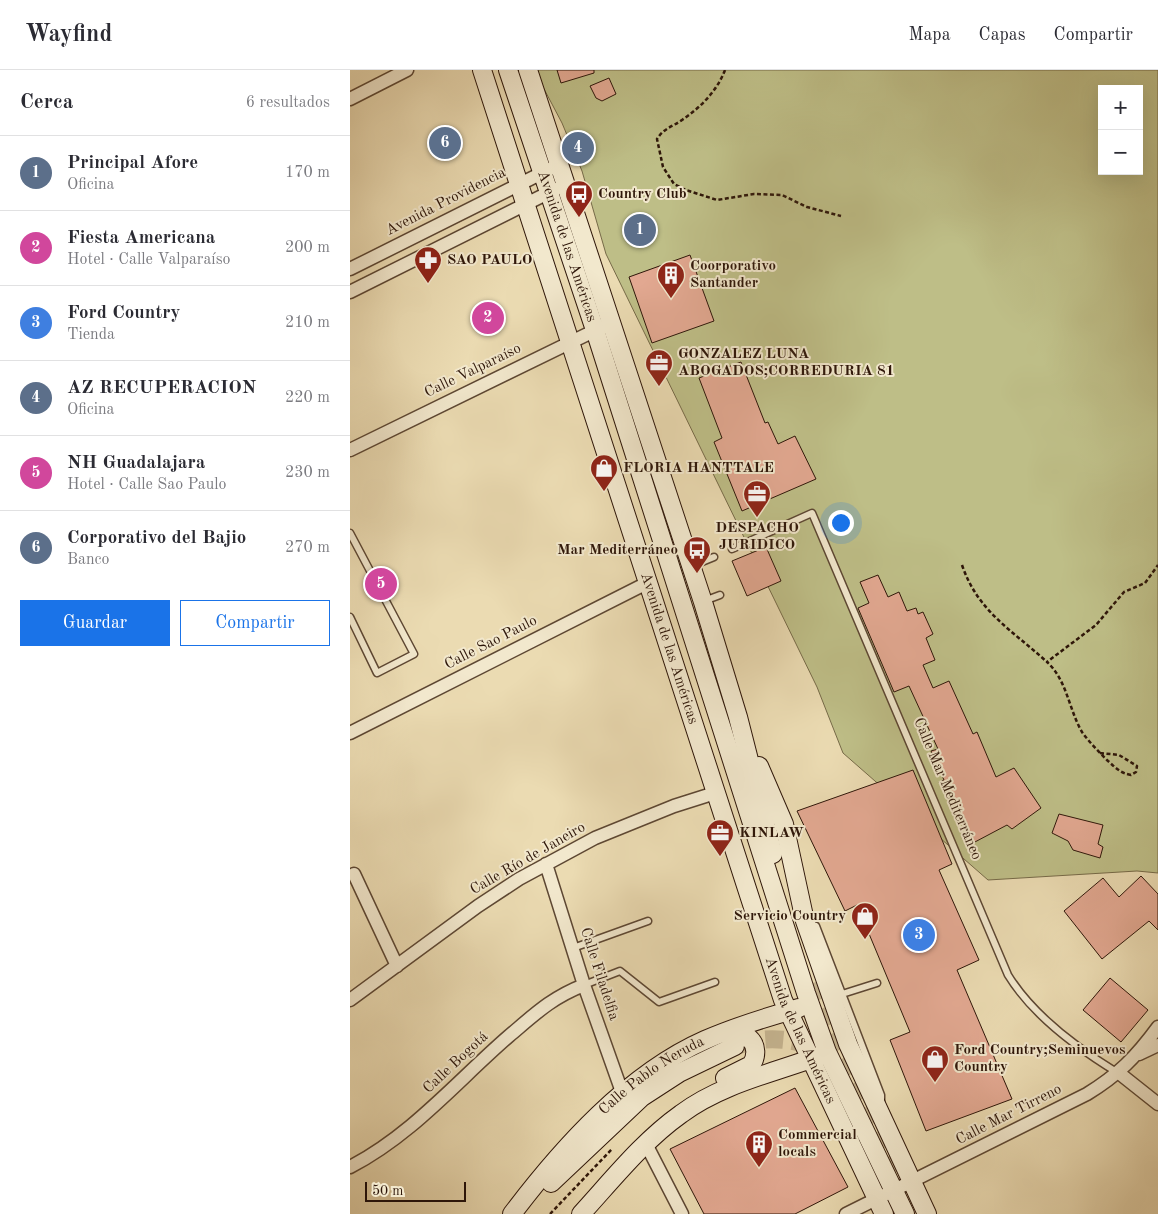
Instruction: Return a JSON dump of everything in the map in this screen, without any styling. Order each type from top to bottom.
[{"type":"main road","name":"Avenida de las Américas","points":[[482,70],[647,583],[788,1012],[880,1206]]},
{"type":"main road","name":"Avenida de las Américas","points":[[508,70],[550,168],[565,185],[691,567],[738,717],[778,875],[813,983]]},
{"type":"main road","name":"Avenida de las Américas","points":[[528,70],[550,168],[548,192],[595,330],[810,1005],[827,1052],[906,1214]]},
{"type":"main road","name":"Avenida de las Américas","points":[[738,717],[784,824],[806,922],[837,996],[848,1044],[927,1214]]},
{"type":"main road","name":"Calle Pablo Neruda","points":[[512,1214],[534,1184],[622,1092],[667,1060],[721,1034],[837,996]]},
{"type":"main road","points":[[581,1214],[646,1144],[682,1113],[700,1091],[746,1069],[754,1061],[755,1051],[752,1040],[740,1035],[721,1034]]},
{"type":"main road","points":[[682,1113],[725,1089],[848,1044]]},
{"type":"main road","points":[[518,1214],[642,1096],[679,1073],[735,1046]]},
{"type":"street","points":[[350,99],[407,70]]},
{"type":"street","name":"Avenida Providencia","points":[[350,269],[550,168]]},
{"type":"street","points":[[350,292],[565,185]]},
{"type":"street","name":"Calle Valparaíso","points":[[350,450],[611,323]]},
{"type":"street","name":"Calle Sao Paulo","points":[[350,733],[647,583]]},
{"type":"street","name":"Calle Río de Janeiro","points":[[350,1000],[496,894],[546,864],[595,838],[715,792]]},
{"type":"street","name":"Calle Filadelfia","points":[[546,864],[584,985],[622,1092]]},
{"type":"street","points":[[354,874],[397,966]]},
{"type":"street","name":"Calle Bogotá","points":[[350,1167],[386,1146],[408,1130],[487,1055],[550,1001],[584,985]]},
{"type":"street","name":"Calle Mar Tirreno","points":[[846,1214],[880,1206],[894,1191],[1087,1094],[1119,1073],[1137,1055],[1158,1027]]},
{"type":"street","points":[[1137,1055],[1158,1045]]},
{"type":"street","name":"Calle Mar Mediterráneo","points":[[1119,1073],[1158,1104]]},
{"type":"street","points":[[646,1144],[682,1214]]},
{"type":"lane","name":"Calle Mar Mediterráneo","points":[[732,549],[812,513],[1008,975],[1020,996],[1038,1014],[1119,1073]]},
{"type":"lane","points":[[350,533],[414,654],[377,674],[350,617]]},
{"type":"lane","points":[[691,567],[714,557]]},
{"type":"lane","points":[[702,602],[720,595]]},
{"type":"lane","points":[[573,948],[648,921]]},
{"type":"lane","points":[[584,985],[620,970],[659,1002],[715,982]]},
{"type":"lane","points":[[877,983],[837,996],[882,1095],[881,1114]]},
{"type":"path","points":[[725,70],[720,84],[700,106],[680,121],[662,130],[657,138],[662,167],[674,184],[717,200],[754,194],[782,195],[807,207],[841,216]]},
{"type":"path","points":[[962,565],[969,586],[977,598],[994,617],[1053,667],[1067,693],[1082,731],[1100,753],[1122,774],[1131,775],[1136,772],[1137,766],[1127,758],[1100,753]]},
{"type":"path","points":[[1047,662],[1096,625],[1124,592],[1145,583],[1158,565]]},
{"type":"path","points":[[550,1214],[615,1145]]},
{"type":"green space","points":[[534,70],[1158,70],[1158,873],[1137,871],[988,880],[843,753],[817,687],[606,254],[582,171],[562,123]]},
{"type":"building","points":[[557,70],[594,70],[594,73],[561,83]]},
{"type":"building","points":[[609,78],[616,94],[602,101],[596,98],[590,86]]},
{"type":"building","name":"Coorporativo Santander","points":[[690,255],[714,321],[652,343],[629,277]]},
{"type":"building","points":[[741,362],[765,423],[768,422],[778,444],[795,436],[816,479],[742,511],[714,442],[722,438],[699,378]]},
{"type":"building","points":[[766,547],[781,581],[747,596],[732,561]]},
{"type":"building","points":[[878,575],[888,597],[899,592],[907,611],[916,608],[918,614],[923,612],[933,634],[926,638],[935,660],[923,665],[933,688],[949,681],[973,734],[977,732],[996,777],[1014,768],[1041,808],[1012,829],[1007,825],[973,843],[939,782],[944,780],[931,751],[938,749],[909,686],[894,692],[858,608],[869,603],[860,582]]},
{"type":"building","points":[[913,770],[952,864],[939,870],[979,960],[957,970],[1012,1099],[926,1131],[890,1040],[910,1032],[857,905],[845,911],[797,811]]},
{"type":"building","points":[[1059,814],[1103,825],[1098,844],[1103,847],[1100,858],[1073,850],[1068,841],[1052,833]]},
{"type":"building","points":[[1141,876],[1158,894],[1158,930],[1149,921],[1102,959],[1064,911],[1103,878],[1119,897]]},
{"type":"building","points":[[1110,978],[1148,1010],[1121,1042],[1083,1010]]},
{"type":"building","name":"Commercial locals","points":[[795,1088],[848,1187],[795,1214],[704,1214],[670,1149]]},
{"type":"tunnel","points":[[813,983],[836,1041],[897,1171]]},
{"type":"tunnel","points":[[739,1045],[757,1040],[776,1039],[814,1047]]},
{"type":"place","name":"Corporativo del Bajio","points":[[445,143]]},
{"type":"place","name":"AZ RECUPERACION","points":[[578,148]]},
{"type":"place","name":"Country Club","points":[[579,218]]},
{"type":"place","name":"Principal Afore","points":[[640,230]]},
{"type":"place","name":"SAO PAULO","points":[[428,284]]},
{"type":"place","name":"Coorporativo Santander","points":[[671,299]]},
{"type":"place","name":"Fiesta Americana","points":[[488,318]]},
{"type":"place","name":"GONZALEZ LUNA ABOGADOS;CORREDURIA 81","points":[[659,387]]},
{"type":"place","name":"FLORIA HANTTALE","points":[[604,492]]},
{"type":"place","name":"DESPACHO JURIDICO","points":[[757,518]]},
{"type":"place","name":"Mar Mediterráneo","points":[[697,574]]},
{"type":"place","name":"NH Guadalajara","points":[[381,584]]},
{"type":"place","name":"KINLAW","points":[[720,857]]},
{"type":"place","name":"Ford Country","points":[[919,935]]},
{"type":"place","name":"Servicio Country","points":[[865,940]]},
{"type":"place","name":"Ford Country;Seminuevos Country","points":[[935,1083]]},
{"type":"place","name":"Commercial locals","points":[[759,1168]]}]
